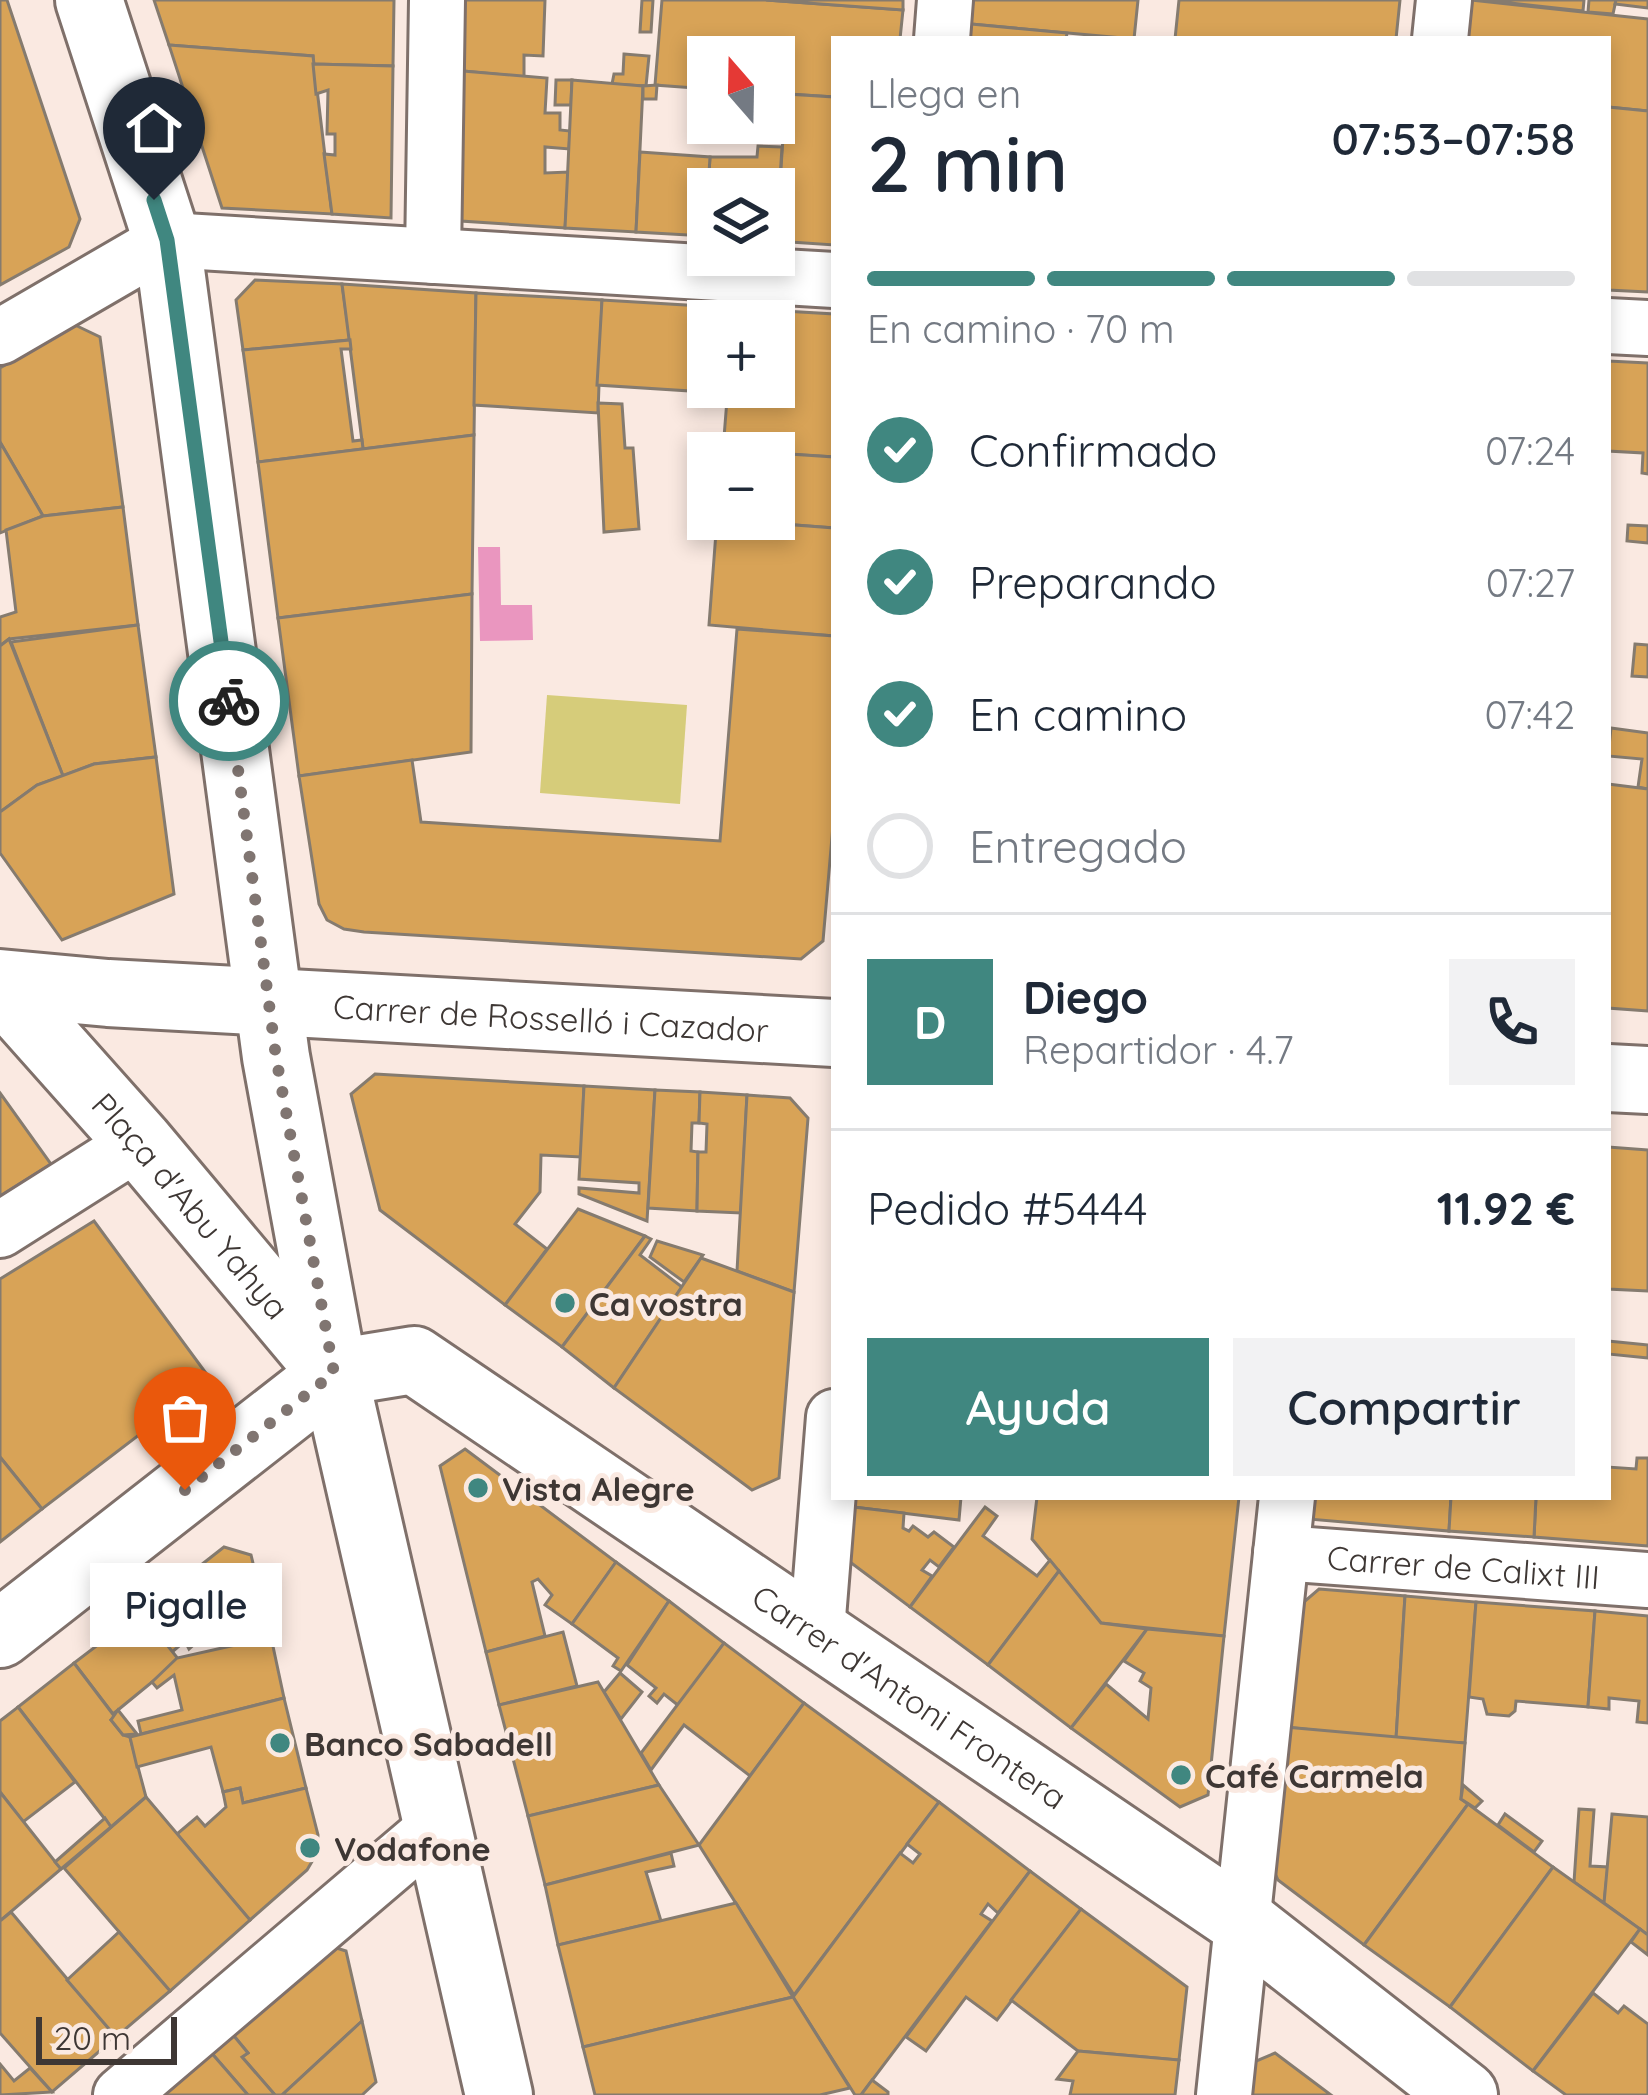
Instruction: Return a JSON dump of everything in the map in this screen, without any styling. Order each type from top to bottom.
[{"type":"main road","points":[[89,0],[167,240],[269,1001]]},
{"type":"main road","name":"Plaça d'Abu Yahya","points":[[0,985],[269,1001],[334,1373]]},
{"type":"main road","name":"Plaça d'Abu Yahya","points":[[0,985],[334,1373]]},
{"type":"main road","name":"Carrer de Rosselló i Cazador","points":[[269,1001],[831,1034]]},
{"type":"main road","points":[[1611,1078],[1648,1080]]},
{"type":"main road","name":"Carrer d'Antoni Frontera","points":[[334,1373],[414,1360],[1243,1922],[1465,2095]]},
{"type":"main road","points":[[0,1634],[334,1373],[499,2095]]},
{"type":"street","points":[[433,256],[437,0]]},
{"type":"street","points":[[942,36],[945,0]]},
{"type":"street","points":[[1440,36],[1444,0]]},
{"type":"street","points":[[0,337],[167,240],[831,280]]},
{"type":"street","points":[[1611,326],[1648,328]]},
{"type":"street","points":[[0,1229],[139,1142]]},
{"type":"street","points":[[817,1630],[831,1455]]},
{"type":"street","points":[[1225,2095],[1287,1500]]},
{"type":"street","name":"Carrer de Calixt III","points":[[1281,1553],[1648,1580]]},
{"type":"street","points":[[121,2095],[436,1826]]},
{"type":"shaded area","points":[[478,547],[500,547],[501,605],[532,605],[533,640],[480,641]]},
{"type":"shaded area","points":[[547,695],[687,705],[680,804],[540,793]]},
{"type":"building","points":[[0,0],[7,0],[80,219],[69,247],[0,285]]},
{"type":"building","points":[[154,0],[394,0],[393,66],[313,64],[313,56],[169,45]]},
{"type":"building","points":[[464,0],[545,0],[543,56],[524,55],[524,77],[463,71]]},
{"type":"building","points":[[642,0],[653,0],[651,32],[640,32]]},
{"type":"building","points":[[662,0],[766,0],[903,10],[900,36],[831,36],[831,97],[795,94],[795,36],[687,36],[687,87],[655,85]]},
{"type":"building","points":[[766,0],[903,0],[903,10]]},
{"type":"building","points":[[973,0],[1138,0],[1134,36],[971,24]]},
{"type":"building","points":[[1179,0],[1400,0],[1396,36],[1175,36]]},
{"type":"building","points":[[1471,0],[1648,19],[1648,111],[1611,107],[1611,36],[1467,36]]},
{"type":"building","points":[[1484,0],[1584,0],[1583,11]]},
{"type":"building","points":[[1589,0],[1616,0],[1613,14],[1588,12]]},
{"type":"building","points":[[1616,0],[1648,0],[1648,8],[1615,4]]},
{"type":"building","points":[[971,24],[1067,33],[1066,36],[970,36]]},
{"type":"building","points":[[169,45],[313,56],[332,214],[222,208]]},
{"type":"building","points":[[624,54],[649,56],[646,86],[612,84],[614,74],[623,74]]},
{"type":"building","points":[[313,64],[393,66],[391,218],[332,214],[324,154],[335,155],[335,134],[327,134],[328,90],[316,94]]},
{"type":"building","points":[[463,71],[547,78],[545,113],[560,113],[560,130],[570,131],[569,149],[545,147],[545,173],[569,172],[565,228],[461,221]]},
{"type":"building","points":[[556,80],[572,80],[571,105],[555,105]]},
{"type":"building","points":[[572,80],[643,86],[636,232],[565,228]]},
{"type":"building","points":[[657,85],[656,99],[643,99],[643,86]]},
{"type":"building","points":[[795,95],[831,97],[831,245],[795,242],[795,168],[781,168],[783,144],[795,144]]},
{"type":"building","points":[[1611,107],[1648,111],[1648,292],[1611,290]]},
{"type":"building","points":[[758,146],[782,147],[781,168],[709,168],[710,157],[757,157]]},
{"type":"building","points":[[640,152],[710,157],[709,168],[687,168],[687,235],[636,232]]},
{"type":"building","points":[[255,280],[342,284],[350,340],[243,350],[236,300]]},
{"type":"building","points":[[342,284],[476,293],[474,435],[363,449]]},
{"type":"building","points":[[476,293],[602,300],[598,413],[474,405]]},
{"type":"building","points":[[602,300],[687,305],[687,391],[597,385]]},
{"type":"building","points":[[795,312],[831,314],[831,457],[795,455],[795,432],[724,432],[726,408],[795,408]]},
{"type":"building","points":[[75,325],[100,337],[123,507],[43,516],[0,442],[0,368]]},
{"type":"building","points":[[350,340],[351,349],[341,349],[353,441],[362,440],[363,449],[258,462],[243,350]]},
{"type":"building","points":[[1611,361],[1648,363],[1648,474],[1642,473],[1643,453],[1611,451]]},
{"type":"building","points":[[598,403],[622,404],[625,448],[633,448],[639,529],[604,532]]},
{"type":"building","points":[[474,435],[472,594],[278,618],[258,462]]},
{"type":"building","points":[[0,442],[43,516],[0,533]]},
{"type":"building","points":[[795,454],[831,457],[831,528],[795,525]]},
{"type":"building","points":[[123,507],[138,625],[9,639],[0,646],[0,617],[16,612],[6,530],[43,516]]},
{"type":"building","points":[[795,525],[831,528],[831,636],[709,625],[715,540],[795,540]]},
{"type":"building","points":[[1628,525],[1648,526],[1648,543],[1627,541]]},
{"type":"building","points":[[472,594],[471,752],[299,776],[278,618]]},
{"type":"building","points":[[138,625],[156,757],[94,764],[63,776],[11,642]]},
{"type":"building","points":[[737,629],[831,636],[831,849],[823,941],[801,959],[344,929],[327,920],[319,904],[299,776],[412,760],[421,822],[720,841]]},
{"type":"building","points":[[9,639],[63,776],[37,785],[0,812],[0,646]]},
{"type":"building","points":[[1635,644],[1648,645],[1648,677],[1632,676]]},
{"type":"building","points":[[1611,728],[1648,733],[1648,789],[1638,787],[1642,759],[1611,756]]},
{"type":"building","points":[[156,757],[174,894],[62,940],[0,853],[0,812],[37,785],[94,764]]},
{"type":"building","points":[[1611,784],[1648,789],[1648,1011],[1611,1008]]},
{"type":"building","points":[[375,1074],[584,1086],[581,1157],[541,1155],[540,1192],[515,1224],[547,1249],[505,1305],[380,1210],[351,1094]]},
{"type":"building","points":[[584,1086],[655,1090],[647,1221],[579,1194],[579,1188],[639,1193],[639,1183],[579,1179]]},
{"type":"building","points":[[655,1090],[700,1092],[699,1123],[692,1123],[691,1151],[698,1152],[697,1211],[648,1208]]},
{"type":"building","points":[[700,1092],[747,1095],[741,1213],[697,1211],[698,1152],[706,1152],[707,1124],[699,1123]]},
{"type":"building","points":[[0,1093],[51,1164],[0,1196]]},
{"type":"building","points":[[747,1095],[790,1098],[808,1118],[794,1292],[737,1271]]},
{"type":"building","points":[[1611,1147],[1648,1150],[1648,1291],[1611,1289]]},
{"type":"building","points":[[578,1209],[645,1236],[562,1347],[505,1305]]},
{"type":"building","points":[[94,1221],[211,1380],[42,1509],[0,1457],[0,1279]]},
{"type":"building","points":[[645,1236],[651,1239],[640,1255],[682,1287],[614,1388],[562,1347]]},
{"type":"building","points":[[657,1241],[703,1255],[684,1282],[650,1257]]},
{"type":"building","points":[[701,1258],[794,1292],[779,1478],[752,1490],[614,1388]]},
{"type":"building","points":[[1611,1341],[1648,1345],[1648,1358],[1611,1354]]},
{"type":"building","points":[[465,1449],[616,1562],[572,1624],[545,1605],[552,1595],[538,1579],[532,1582],[545,1636],[486,1652],[440,1466]]},
{"type":"building","points":[[0,1457],[42,1509],[0,1542]]},
{"type":"building","points":[[1637,1458],[1648,1458],[1648,1546],[1534,1537],[1536,1500],[1611,1500],[1611,1467],[1636,1469]]},
{"type":"building","points":[[846,1500],[961,1500],[959,1520],[845,1506]]},
{"type":"building","points":[[1037,1500],[1239,1500],[1224,1636],[1101,1623],[1032,1539]]},
{"type":"building","points":[[1310,1500],[1451,1500],[1449,1531],[1308,1519]]},
{"type":"building","points":[[1451,1500],[1536,1500],[1534,1537],[1449,1531]]},
{"type":"building","points":[[845,1506],[904,1513],[903,1528],[909,1531],[913,1526],[928,1537],[934,1532],[954,1547],[939,1567],[930,1560],[922,1570],[932,1576],[910,1607],[842,1556]]},
{"type":"building","points":[[985,1507],[997,1516],[983,1536],[1037,1576],[1050,1560],[1059,1571],[988,1665],[910,1607]]},
{"type":"building","points":[[224,1547],[251,1555],[271,1637],[229,1647],[226,1635],[209,1631],[189,1649],[185,1641],[172,1652],[141,1612]]},
{"type":"building","points":[[616,1562],[669,1601],[621,1671],[613,1666],[618,1658],[572,1624]]},
{"type":"building","points":[[1059,1571],[1101,1623],[1147,1629],[1071,1728],[988,1665]]},
{"type":"building","points":[[1319,1589],[1405,1596],[1396,1739],[1285,1727],[1298,1607]]},
{"type":"building","points":[[1405,1596],[1476,1602],[1465,1743],[1396,1739]]},
{"type":"building","points":[[669,1601],[724,1643],[679,1706],[664,1694],[657,1703],[649,1696],[656,1688],[627,1665]]},
{"type":"building","points":[[1476,1602],[1595,1611],[1588,1707],[1516,1701],[1509,1716],[1487,1714],[1483,1699],[1469,1697]]},
{"type":"building","points":[[1595,1611],[1648,1616],[1648,1723],[1637,1722],[1639,1701],[1609,1698],[1609,1709],[1588,1707]]},
{"type":"building","points":[[141,1612],[179,1660],[113,1714],[74,1663]]},
{"type":"building","points":[[1147,1629],[1224,1636],[1208,1795],[1180,1807],[1071,1728],[1106,1684],[1148,1719],[1151,1688],[1140,1681],[1144,1673],[1124,1661]]},
{"type":"building","points":[[563,1632],[577,1686],[499,1705],[486,1652]]},
{"type":"building","points":[[271,1637],[284,1698],[141,1734],[138,1721],[182,1710],[174,1675],[157,1688],[152,1682],[177,1658]]},
{"type":"building","points":[[724,1643],[804,1703],[750,1776],[684,1725],[651,1770],[641,1753]]},
{"type":"building","points":[[74,1663],[115,1717],[111,1720],[130,1737],[146,1797],[111,1827],[18,1707]]},
{"type":"building","points":[[620,1673],[642,1692],[621,1719],[604,1692]]},
{"type":"building","points":[[598,1682],[659,1785],[528,1816],[499,1705]]},
{"type":"building","points":[[284,1698],[306,1788],[243,1803],[240,1788],[223,1792],[211,1747],[137,1767],[130,1737]]},
{"type":"building","points":[[804,1703],[939,1802],[794,1995],[699,1845]]},
{"type":"building","points":[[18,1707],[75,1782],[23,1822],[0,1792],[0,1721]]},
{"type":"building","points":[[118,1710],[137,1734],[123,1735],[111,1720]]},
{"type":"building","points":[[1285,1727],[1465,1743],[1461,1799],[1468,1804],[1364,1945],[1278,1880],[1271,1864]]},
{"type":"building","points":[[659,1785],[699,1845],[545,1885],[528,1816]]},
{"type":"building","points":[[1463,1785],[1482,1801],[1475,1808],[1461,1799]]},
{"type":"building","points":[[240,1788],[243,1803],[306,1788],[318,1835],[317,1853],[307,1870],[250,1920],[177,1834],[197,1817],[205,1826],[226,1807],[223,1792]]},
{"type":"building","points":[[0,1792],[61,1869],[0,1921]]},
{"type":"building","points":[[146,1797],[250,1920],[170,1991],[64,1868]]},
{"type":"building","points":[[939,1802],[1030,1871],[998,1913],[988,1904],[981,1914],[992,1921],[861,2095],[855,2095],[793,1997],[900,1853],[913,1863],[920,1854],[907,1844]]},
{"type":"building","points":[[1468,1804],[1553,1867],[1450,2007],[1364,1945]]},
{"type":"building","points":[[1579,1809],[1594,1810],[1590,1866],[1608,1867],[1604,1903],[1574,1882]]},
{"type":"building","points":[[1505,1814],[1542,1841],[1534,1852],[1498,1825]]},
{"type":"building","points":[[1612,1814],[1648,1817],[1648,1935],[1604,1903]]},
{"type":"building","points":[[105,1818],[111,1827],[61,1869],[55,1862]]},
{"type":"building","points":[[671,1853],[674,1866],[646,1872],[661,1921],[558,1945],[545,1885]]},
{"type":"building","points":[[1553,1867],[1640,1929],[1533,2071],[1450,2007]]},
{"type":"building","points":[[1030,1871],[1081,1909],[997,2020],[966,1997],[926,2051],[906,2037]]},
{"type":"building","points":[[736,1903],[793,1997],[583,2047],[558,1945]]},
{"type":"building","points":[[1081,1909],[1187,1987],[1179,2060],[1078,2051],[1011,2000]]},
{"type":"building","points":[[11,1912],[116,2037],[52,2092],[0,2033],[0,1921]]},
{"type":"building","points":[[1640,1929],[1648,1935],[1648,1955],[1631,1942]]},
{"type":"building","points":[[119,1932],[170,1991],[116,2037],[67,1980]]},
{"type":"building","points":[[330,1946],[346,1951],[362,2021],[282,2095],[275,2095],[242,2057],[248,2053],[229,2030]]},
{"type":"building","points":[[1593,1993],[1618,2013],[1624,2006],[1648,2024],[1648,2095],[1566,2095],[1533,2071]]},
{"type":"building","points":[[793,1997],[850,2088],[820,2095],[595,2095],[583,2047]]},
{"type":"building","points":[[362,2021],[376,2082],[362,2095],[282,2095]]},
{"type":"building","points":[[229,2030],[248,2053],[242,2057],[275,2095],[248,2095],[208,2049]]},
{"type":"building","points":[[208,2049],[248,2095],[155,2095]]},
{"type":"building","points":[[1078,2051],[1179,2060],[1175,2095],[1070,2095],[1073,2081],[1057,2079]]},
{"type":"building","points":[[1275,2053],[1331,2095],[1246,2095],[1249,2064]]},
{"type":"building","points":[[0,2064],[14,2081],[30,2068],[52,2092],[0,2095]]},
{"type":"building","points":[[872,2080],[888,2092],[888,2095],[861,2095]]},
{"type":"way so far","points":[[185,1490],[334,1373],[276,1057],[229,701]]},
{"type":"place","name":"Ca vostra","points":[[565,1303]]},
{"type":"place","name":"Vista Alegre","points":[[478,1488]]},
{"type":"place","name":"Pigalle","points":[[185,1490]]},
{"type":"place","name":"Banco Sabadell","points":[[280,1743]]},
{"type":"place","name":"Café Carmela","points":[[1181,1775]]},
{"type":"place","name":"Vodafone","points":[[310,1848]]},
{"type":"route","points":[[154,200],[167,240],[229,701]]}]
